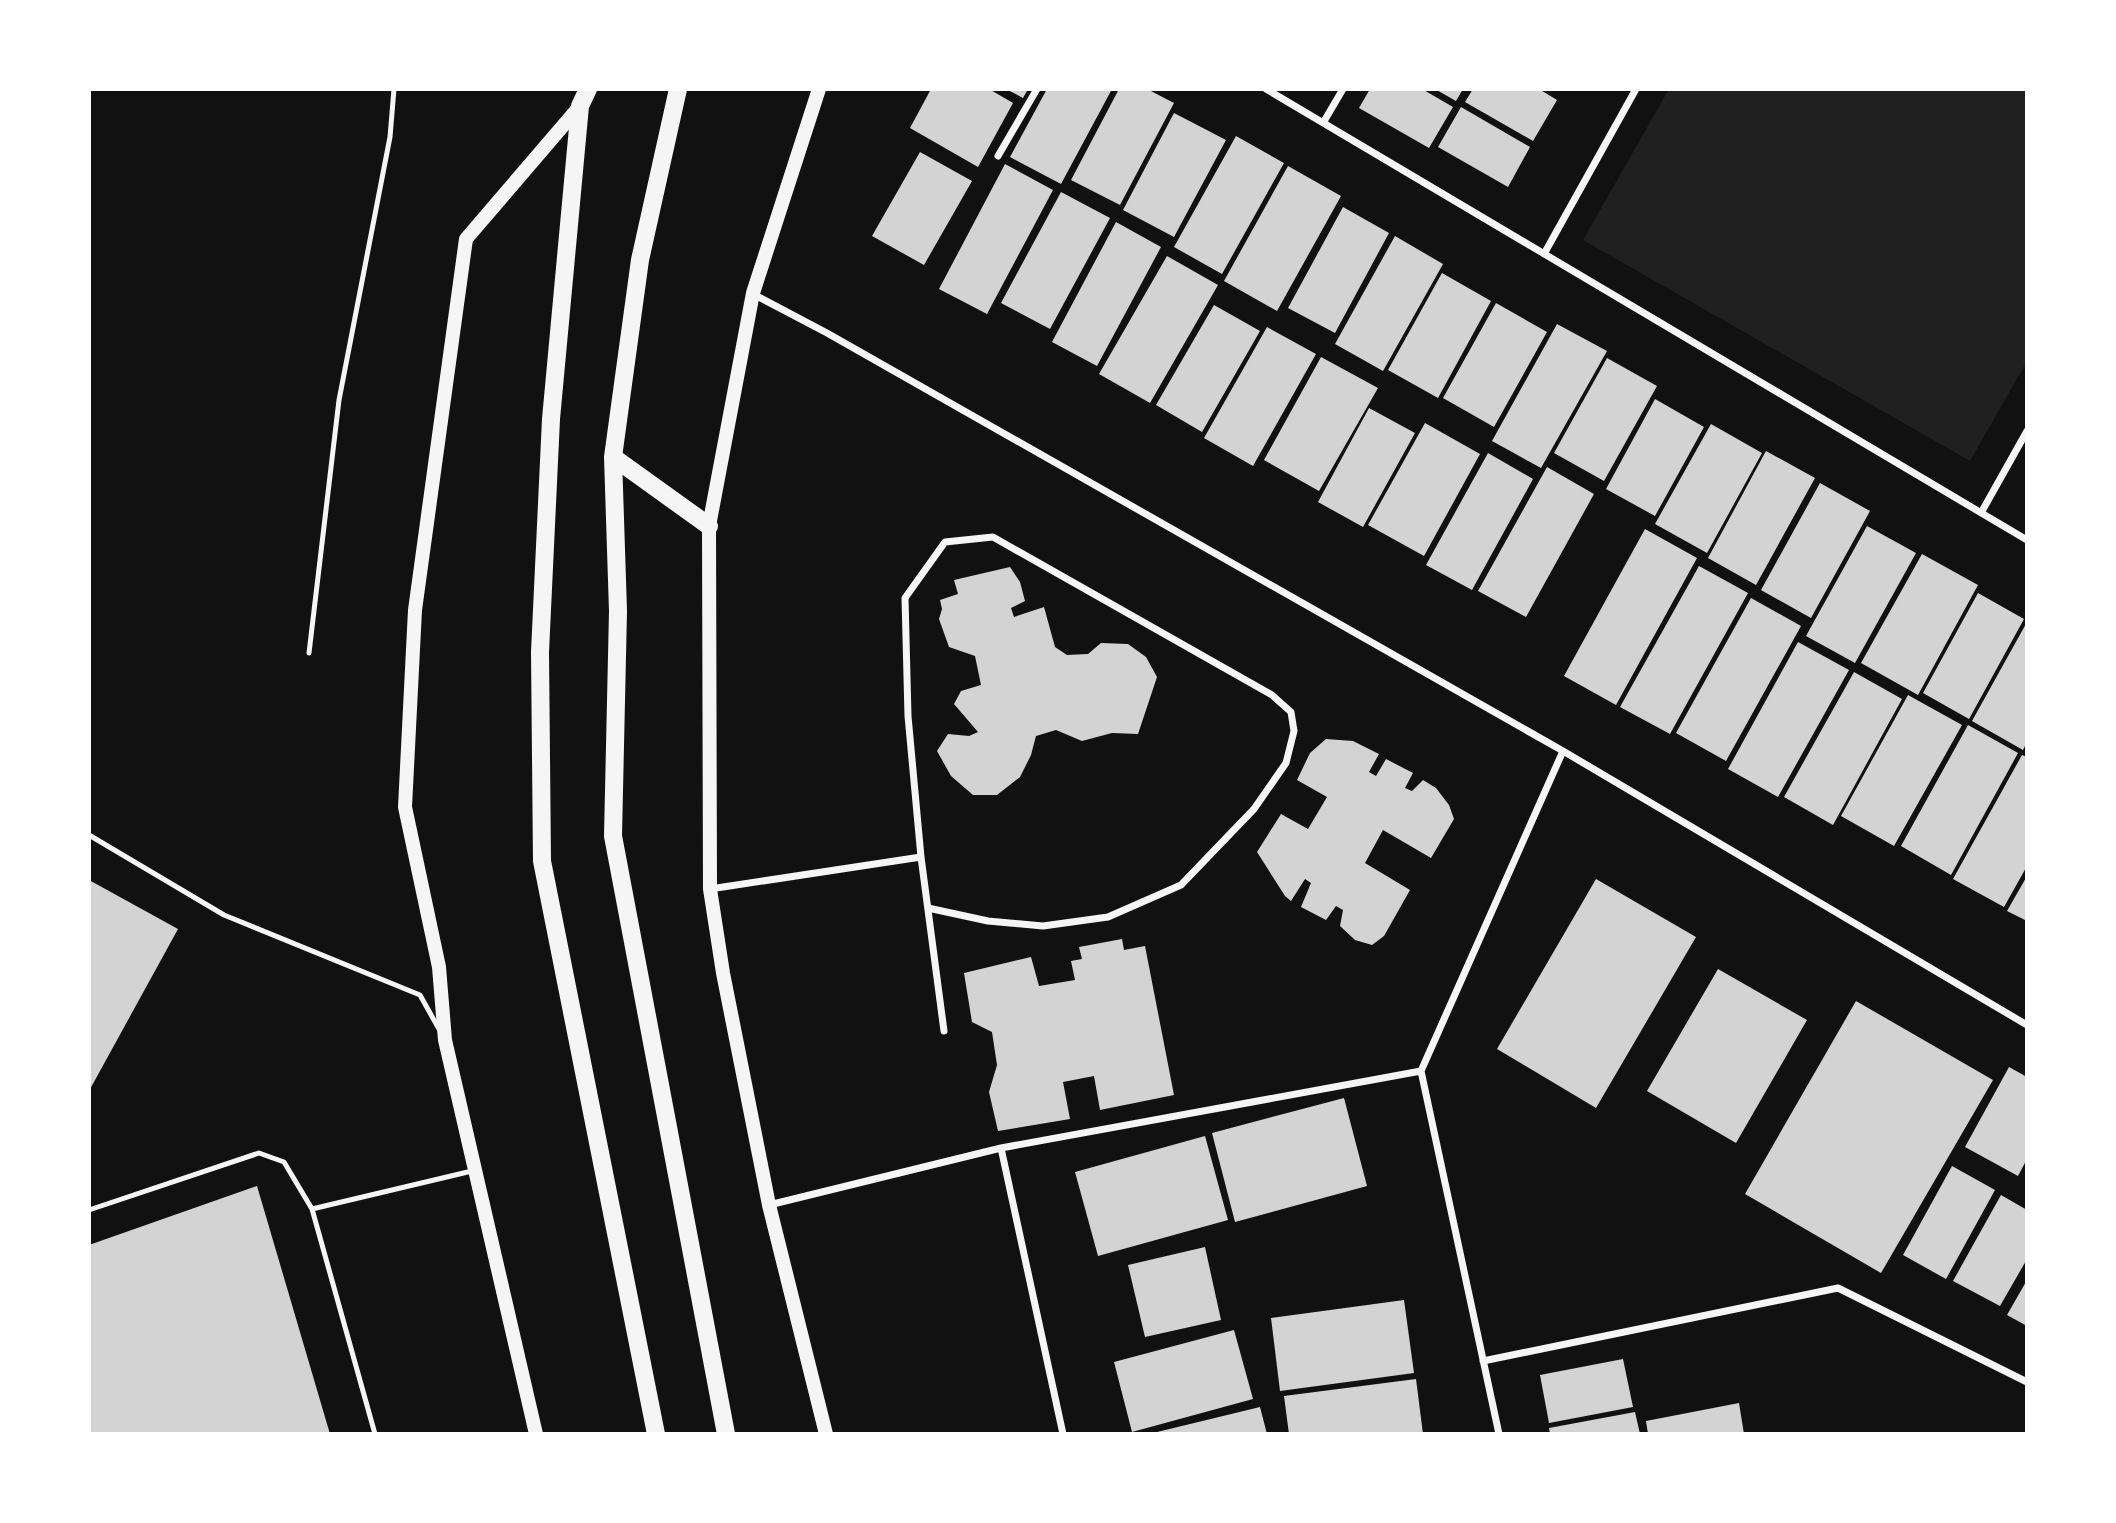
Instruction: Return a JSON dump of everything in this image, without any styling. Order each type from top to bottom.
[{"type":"main road","points":[[678,89],[640,260],[613,457],[617,649],[613,836],[726,1434]]},
{"type":"main road","points":[[819,89],[753,293],[709,526],[710,889],[723,973],[769,1205],[826,1434]]},
{"type":"main road","points":[[584,98],[551,419],[541,652],[542,861],[656,1434]]},
{"type":"main road","points":[[536,1434],[445,1041],[439,967],[405,807],[415,610],[466,239],[584,98]]},
{"type":"main road","points":[[613,457],[709,526]]},
{"type":"street","points":[[998,156],[1037,89]]},
{"type":"street","points":[[1266,89],[2027,540]]},
{"type":"street","points":[[1323,123],[1343,89]]},
{"type":"street","points":[[1544,254],[1636,89]]},
{"type":"street","points":[[753,293],[1563,751],[2027,1025]]},
{"type":"street","points":[[1981,513],[2027,431]]},
{"type":"street","points":[[928,908],[988,921],[1043,926],[1108,917],[1181,886],[1254,809],[1286,763],[1294,731],[1292,712],[1272,695],[993,537],[945,542],[905,598],[908,716],[921,857],[944,1031]]},
{"type":"street","points":[[1499,1434],[1421,1071],[1563,751]]},
{"type":"street","points":[[710,889],[921,857]]},
{"type":"street","points":[[769,1205],[1000,1148],[1421,1071]]},
{"type":"street","points":[[1000,1148],[1063,1434]]},
{"type":"street","points":[[1483,1361],[1838,1288],[2027,1382]]},
{"type":"lane","points":[[309,653],[339,400],[390,137],[394,89]]},
{"type":"lane","points":[[89,835],[224,915],[419,995],[445,1041]]},
{"type":"lane","points":[[89,1210],[259,1153],[284,1162],[312,1209],[375,1434]]},
{"type":"lane","points":[[312,1209],[475,1171]]},
{"type":"shaded area","points":[[1669,89],[2027,89],[2027,361],[1970,461],[1583,240]]},
{"type":"building","points":[[931,89],[989,89],[1013,103],[978,167],[910,128]]},
{"type":"building","points":[[1006,89],[1028,89],[1023,98]]},
{"type":"building","points":[[1047,89],[1112,89],[1061,184],[1010,157]]},
{"type":"building","points":[[1119,89],[1147,89],[1174,103],[1120,205],[1071,180]]},
{"type":"building","points":[[1370,89],[1422,89],[1453,107],[1429,148],[1359,108]]},
{"type":"building","points":[[1435,89],[1463,89],[1456,101]]},
{"type":"building","points":[[1473,89],[1539,89],[1557,100],[1533,141],[1465,102]]},
{"type":"building","points":[[1461,107],[1530,147],[1508,187],[1438,147]]},
{"type":"building","points":[[1174,113],[1226,140],[1174,237],[1123,210]]},
{"type":"building","points":[[1236,136],[1284,163],[1222,274],[1174,247]]},
{"type":"building","points":[[920,152],[972,181],[924,265],[872,236]]},
{"type":"building","points":[[1005,164],[1053,190],[987,314],[939,289]]},
{"type":"building","points":[[1288,166],[1341,196],[1277,311],[1224,281]]},
{"type":"building","points":[[1061,192],[1110,218],[1050,329],[1001,303]]},
{"type":"building","points":[[1343,207],[1389,233],[1335,333],[1288,308]]},
{"type":"building","points":[[1116,222],[1161,247],[1097,366],[1052,342]]},
{"type":"building","points":[[1395,236],[1443,264],[1383,371],[1335,344]]},
{"type":"building","points":[[1167,256],[1218,285],[1150,403],[1099,374]]},
{"type":"building","points":[[1442,273],[1491,301],[1438,398],[1388,370]]},
{"type":"building","points":[[1496,303],[1547,332],[1494,427],[1443,398]]},
{"type":"building","points":[[1214,305],[1260,331],[1202,432],[1156,405]]},
{"type":"building","points":[[1557,324],[1607,351],[1541,468],[1492,441]]},
{"type":"building","points":[[1267,327],[1316,354],[1253,466],[1204,438]]},
{"type":"building","points":[[1321,357],[1378,388],[1319,491],[1264,460]]},
{"type":"building","points":[[1607,358],[1657,386],[1604,481],[1554,453]]},
{"type":"building","points":[[1655,399],[1704,427],[1655,516],[1606,489]]},
{"type":"building","points":[[1369,408],[1415,433],[1363,527],[1318,502]]},
{"type":"building","points":[[1425,423],[1480,454],[1424,556],[1368,525]]},
{"type":"building","points":[[1711,424],[1762,453],[1707,553],[1655,524]]},
{"type":"building","points":[[1766,451],[1815,478],[1756,585],[1708,558]]},
{"type":"building","points":[[1488,453],[1533,479],[1472,590],[1426,565]]},
{"type":"building","points":[[1547,467],[1594,494],[1526,617],[1478,591]]},
{"type":"building","points":[[1820,483],[1870,511],[1811,618],[1761,590]]},
{"type":"building","points":[[1867,526],[1916,553],[1855,663],[1806,636]]},
{"type":"building","points":[[1645,529],[1697,558],[1616,705],[1564,676]]},
{"type":"building","points":[[1922,554],[1978,585],[1918,695],[1861,663]]},
{"type":"building","points":[[1699,566],[1748,593],[1670,734],[1620,707]]},
{"type":"building","points":[[1010,567],[1020,582],[1025,601],[1011,608],[1014,617],[1044,607],[1055,647],[1067,655],[1088,654],[1101,643],[1128,644],[1146,657],[1157,677],[1138,734],[1112,733],[1082,741],[1056,730],[1036,736],[1031,755],[1020,777],[997,795],[973,795],[951,776],[937,751],[948,734],[969,736],[978,732],[954,704],[961,691],[981,685],[975,656],[949,647],[939,619],[942,609],[940,600],[958,594],[954,580]]},
{"type":"building","points":[[1978,593],[2024,619],[1969,719],[1923,693]]},
{"type":"building","points":[[1751,598],[1801,626],[1726,761],[1676,733]]},
{"type":"building","points":[[2027,622],[2027,742],[2023,750],[1972,721]]},
{"type":"building","points":[[1798,642],[1849,670],[1778,797],[1728,769]]},
{"type":"building","points":[[1854,672],[1902,699],[1833,825],[1784,797]]},
{"type":"building","points":[[1908,695],[1962,725],[1894,846],[1841,816]]},
{"type":"building","points":[[1968,725],[2018,753],[1951,875],[1901,846]]},
{"type":"building","points":[[1326,739],[1353,741],[1379,754],[1369,772],[1376,776],[1386,759],[1413,773],[1405,788],[1412,791],[1423,780],[1436,788],[1449,805],[1454,819],[1431,858],[1383,830],[1365,863],[1410,890],[1384,936],[1372,945],[1355,940],[1340,926],[1343,910],[1336,906],[1326,920],[1301,907],[1311,883],[1305,879],[1291,901],[1257,852],[1281,814],[1308,829],[1327,797],[1297,780],[1310,753]]},
{"type":"building","points":[[2022,755],[2027,757],[2027,866],[2004,907],[1953,879]]},
{"type":"building","points":[[2027,876],[2027,921],[2007,911]]},
{"type":"building","points":[[1596,879],[1696,937],[1596,1108],[1497,1049]]},
{"type":"building","points":[[89,880],[178,929],[89,1091]]},
{"type":"building","points":[[1122,939],[1124,950],[1145,946],[1174,1095],[1100,1110],[1094,1076],[1063,1082],[1070,1119],[998,1131],[989,1092],[997,1065],[992,1032],[972,1022],[964,973],[1031,957],[1039,986],[1075,980],[1071,961],[1082,959],[1079,947]]},
{"type":"building","points":[[1718,969],[1807,1020],[1736,1143],[1647,1091]]},
{"type":"building","points":[[1856,1001],[1993,1080],[1881,1273],[1745,1194]]},
{"type":"building","points":[[2009,1067],[2027,1077],[2027,1159],[2018,1176],[1965,1147]]},
{"type":"building","points":[[1344,1098],[1367,1186],[1235,1222],[1212,1133]]},
{"type":"building","points":[[1205,1136],[1228,1220],[1098,1256],[1075,1172]]},
{"type":"building","points":[[1952,1166],[1995,1190],[1946,1279],[1903,1255]]},
{"type":"building","points":[[257,1186],[330,1434],[89,1434],[89,1245]]},
{"type":"building","points":[[2001,1195],[2027,1210],[2027,1259],[2000,1306],[1953,1281]]},
{"type":"building","points":[[1205,1247],[1221,1320],[1145,1337],[1128,1265]]},
{"type":"building","points":[[2027,1280],[2027,1326],[2007,1315]]},
{"type":"building","points":[[1404,1300],[1414,1373],[1280,1391],[1271,1318]]},
{"type":"building","points":[[1234,1330],[1253,1399],[1132,1432],[1114,1362]]},
{"type":"building","points":[[1623,1359],[1633,1407],[1549,1423],[1540,1375]]},
{"type":"building","points":[[1416,1379],[1423,1434],[1289,1434],[1284,1396]]},
{"type":"building","points":[[1739,1403],[1744,1434],[1648,1434],[1646,1421]]},
{"type":"building","points":[[1260,1407],[1267,1434],[1153,1434],[1153,1433]]},
{"type":"building","points":[[1635,1412],[1640,1434],[1550,1434],[1549,1428]]}]
